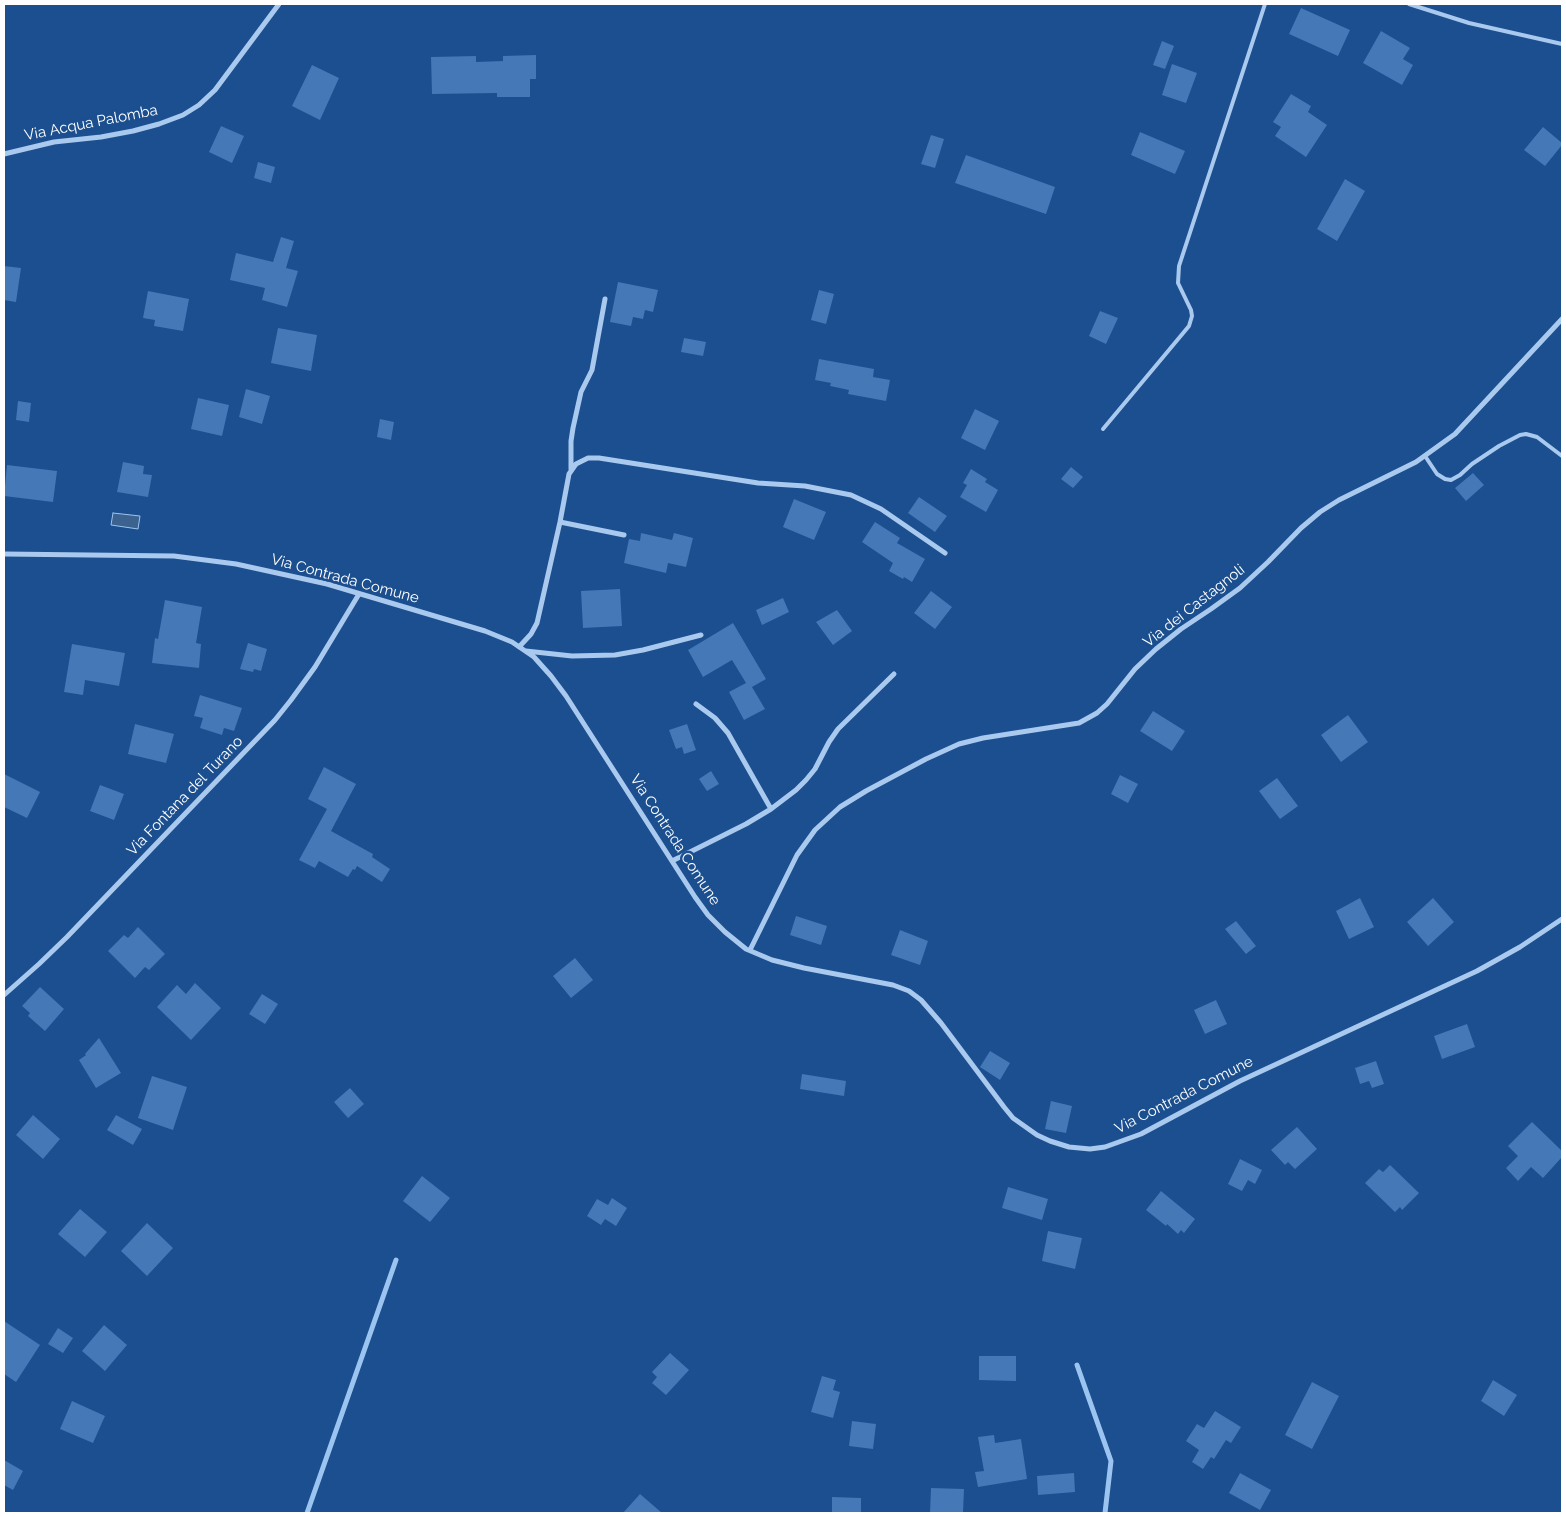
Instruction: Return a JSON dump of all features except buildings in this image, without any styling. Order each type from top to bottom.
[{"type":"street","name":"Via Acqua Palomba","points":[[4,154],[54,142],[133,132],[183,115],[199,105],[215,90],[279,4]]},
{"type":"street","points":[[519,647],[531,634],[537,623],[560,522],[567,479],[571,469],[571,441],[575,419],[581,392],[592,370],[605,299]]},
{"type":"street","name":"Via dei Castagnoli","points":[[750,950],[797,855],[815,830],[840,807],[926,759],[959,744],[983,738],[1079,723],[1091,716],[1107,704],[1156,649],[1240,588],[1320,512],[1339,500],[1397,472],[1447,441],[1562,319]]},
{"type":"street","points":[[571,469],[582,460],[593,457],[758,483],[805,486],[851,495],[882,509],[945,553]]},
{"type":"street","points":[[560,522],[624,535]]},
{"type":"street","name":"Via Contrada Comune","points":[[4,554],[154,555],[236,564],[327,584],[485,631],[519,647],[526,651],[544,669],[575,708],[708,915],[732,939],[766,958],[783,963],[887,984],[909,991],[921,1000],[941,1023],[1004,1107],[1019,1123],[1036,1135],[1057,1144],[1090,1149],[1111,1146],[1133,1138],[1248,1077],[1467,976],[1516,950],[1562,920]]},
{"type":"street","name":"Via Fontana del Turano","points":[[4,995],[76,928],[275,720],[315,667],[360,594]]},
{"type":"street","points":[[526,651],[572,656],[614,655],[643,650],[701,635]]},
{"type":"street","points":[[672,861],[746,824],[771,809],[796,790],[815,769],[838,729],[894,674]]},
{"type":"street","points":[[696,704],[710,714],[728,733],[771,809]]},
{"type":"lane","points":[[1103,429],[1186,332],[1191,321],[1191,310],[1178,283],[1179,266],[1265,4]]},
{"type":"lane","points":[[1409,4],[1487,28],[1562,44]]},
{"type":"lane","points":[[1425,456],[1437,474],[1451,480],[1499,446],[1520,435],[1526,434],[1537,437],[1562,456]]},
{"type":"water","points":[[113,513],[140,516],[138,529],[111,525]]},
{"type":"waterway","points":[[307,1513],[396,1260]]},
{"type":"waterway","points":[[1077,1365],[1111,1461],[1105,1513]]}]
